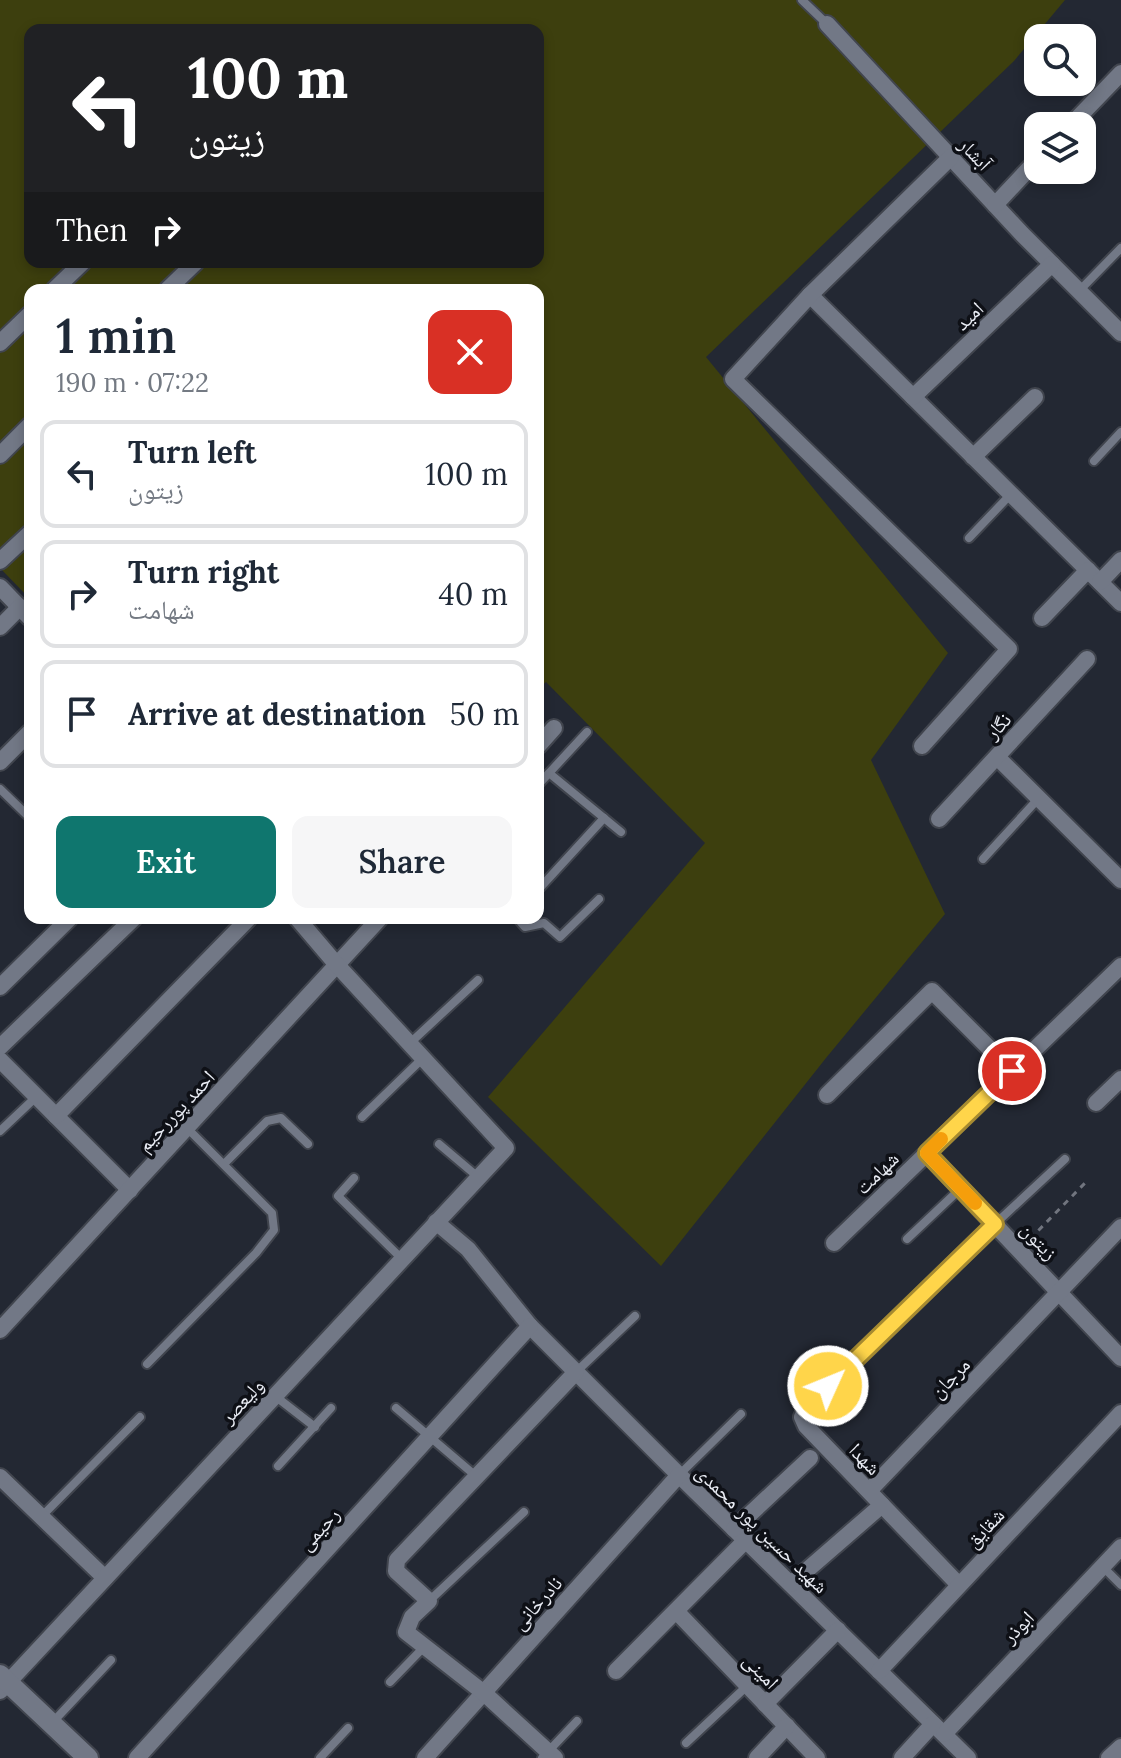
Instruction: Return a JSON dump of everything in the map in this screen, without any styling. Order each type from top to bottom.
[{"type":"street","name":"آبشار","points":[[827,24],[995,205],[1121,333]]},
{"type":"street","points":[[1083,112],[1121,73]]},
{"type":"street","points":[[922,746],[1009,649],[733,379],[810,295],[951,157]]},
{"type":"street","points":[[995,205],[1024,174]]},
{"type":"street","name":"امید","points":[[913,397],[1052,264]]},
{"type":"street","points":[[60,284],[77,268]]},
{"type":"street","points":[[173,284],[190,268]]},
{"type":"street","points":[[810,295],[1121,603]]},
{"type":"street","points":[[0,343],[24,320]]},
{"type":"street","points":[[973,457],[1035,397]]},
{"type":"street","points":[[0,455],[24,431]]},
{"type":"street","points":[[0,561],[24,539]]},
{"type":"street","points":[[1100,582],[1121,560]]},
{"type":"street","points":[[1042,618],[1088,570]]},
{"type":"street","points":[[0,587],[24,612]]},
{"type":"street","points":[[0,627],[24,614]]},
{"type":"street","name":"نگار","points":[[939,819],[1087,659]]},
{"type":"street","points":[[544,739],[554,728]]},
{"type":"street","points":[[0,762],[24,738]]},
{"type":"street","points":[[997,757],[1121,880]]},
{"type":"street","points":[[0,987],[64,924]]},
{"type":"street","points":[[0,1047],[128,924]]},
{"type":"street","points":[[56,1116],[243,924]]},
{"type":"street","points":[[302,924],[423,1058]]},
{"type":"street","name":"احمد پوررحیم","points":[[0,1330],[375,924]]},
{"type":"street","name":"شهامت","points":[[834,1243],[1121,966]]},
{"type":"street","points":[[827,1095],[932,991],[1012,1071]]},
{"type":"street","name":"ولیعصر","points":[[3,1683],[506,1148],[423,1058]]},
{"type":"street","points":[[0,1060],[130,1190]]},
{"type":"street","points":[[1096,1103],[1121,1079]]},
{"type":"street","name":"زیتون","points":[[927,1153],[1121,1358]]},
{"type":"street","name":"شهید حسین پور محمدی","points":[[436,1222],[468,1249],[530,1326],[968,1758]]},
{"type":"street","name":"شهدا","points":[[959,1585],[806,1426],[802,1417],[807,1407],[995,1224]]},
{"type":"street","name":"مرجان","points":[[869,1491],[1121,1227]]},
{"type":"street","name":"رحیمی","points":[[137,1758],[530,1326]]},
{"type":"street","points":[[548,1756],[484,1693],[406,1632],[412,1617],[429,1601],[396,1571],[397,1560],[576,1372]]},
{"type":"street","name":"شقایق","points":[[879,1671],[1121,1413]]},
{"type":"street","points":[[616,1671],[676,1611],[740,1534],[810,1458]]},
{"type":"street","name":"نادرخانی","points":[[425,1758],[679,1475]]},
{"type":"street","points":[[0,1477],[105,1578]]},
{"type":"street","points":[[791,1584],[882,1505]]},
{"type":"street","name":"ابوذر","points":[[902,1758],[938,1729],[1121,1547]]},
{"type":"street","name":"امینی","points":[[676,1611],[817,1758]]},
{"type":"street","points":[[765,1704],[838,1630]]},
{"type":"street","points":[[3,1683],[88,1758]]},
{"type":"street","points":[[757,1758],[787,1726]]},
{"type":"lane","name":"آبشار","points":[[802,0],[827,24]]},
{"type":"lane","points":[[1079,291],[1121,248]]},
{"type":"lane","points":[[1094,461],[1121,432]]},
{"type":"lane","points":[[969,538],[1011,494]]},
{"type":"lane","points":[[544,778],[587,732]]},
{"type":"lane","points":[[549,773],[621,832]]},
{"type":"lane","points":[[0,789],[24,812]]},
{"type":"lane","points":[[983,859],[1039,798]]},
{"type":"lane","points":[[544,883],[604,818]]},
{"type":"lane","points":[[544,923],[560,937],[599,899]]},
{"type":"lane","points":[[409,1044],[478,980]]},
{"type":"lane","points":[[362,1117],[423,1058]]},
{"type":"lane","points":[[0,1131],[37,1096]]},
{"type":"lane","points":[[224,1164],[267,1121],[281,1118],[308,1144]]},
{"type":"lane","points":[[147,1364],[256,1253],[274,1230],[272,1213],[187,1128]]},
{"type":"lane","points":[[439,1144],[479,1177]]},
{"type":"lane","points":[[995,1224],[1065,1159]]},
{"type":"lane","points":[[354,1178],[338,1196],[402,1259]]},
{"type":"lane","points":[[907,1239],[961,1188]]},
{"type":"lane","points":[[576,1372],[635,1316]]},
{"type":"lane","points":[[274,1396],[315,1427]]},
{"type":"lane","points":[[278,1466],[331,1408]]},
{"type":"lane","points":[[396,1408],[477,1477]]},
{"type":"lane","points":[[679,1475],[741,1414]]},
{"type":"lane","points":[[41,1517],[140,1417]]},
{"type":"lane","points":[[429,1601],[524,1512]]},
{"type":"lane","points":[[1103,1567],[1121,1585]]},
{"type":"lane","points":[[390,1682],[425,1646]]},
{"type":"lane","points":[[51,1723],[111,1660]]},
{"type":"lane","points":[[686,1743],[747,1685]]},
{"type":"lane","points":[[548,1756],[577,1721]]},
{"type":"lane","points":[[320,1758],[348,1728]]},
{"type":"path","points":[[1019,1250],[1086,1182]]},
{"type":"shaded area","points":[[0,0],[1065,0],[1045,24],[1024,24],[1024,49],[1014,61],[706,357],[948,653],[871,760],[945,914],[661,1266],[488,1097],[705,843],[546,682],[544,684],[544,284],[24,284],[24,593],[0,568]]},
{"type":"slow traffic","points":[[941,1139],[927,1153],[975,1203]]},
{"type":"route","points":[[828,1386],[995,1224],[927,1153],[1012,1071]]}]
